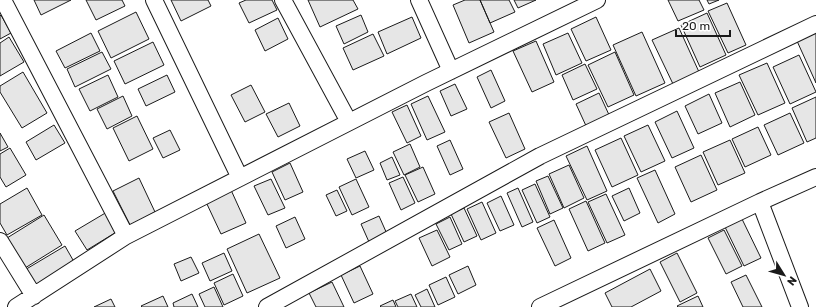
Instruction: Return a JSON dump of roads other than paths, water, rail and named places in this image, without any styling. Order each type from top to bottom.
[{"type":"street","points":[[3,0],[126,236]]},
{"type":"street","points":[[154,0],[240,178]]},
{"type":"street","points":[[283,0],[349,122]]},
{"type":"street","points":[[419,0],[451,71]]},
{"type":"street","points":[[16,307],[126,236],[349,122],[597,0]]},
{"type":"street","points":[[267,307],[540,156],[816,24]]},
{"type":"street","points":[[540,307],[760,202],[816,177]]},
{"type":"street","points":[[760,202],[800,307]]},
{"type":"street","points":[[0,241],[34,296]]}]
